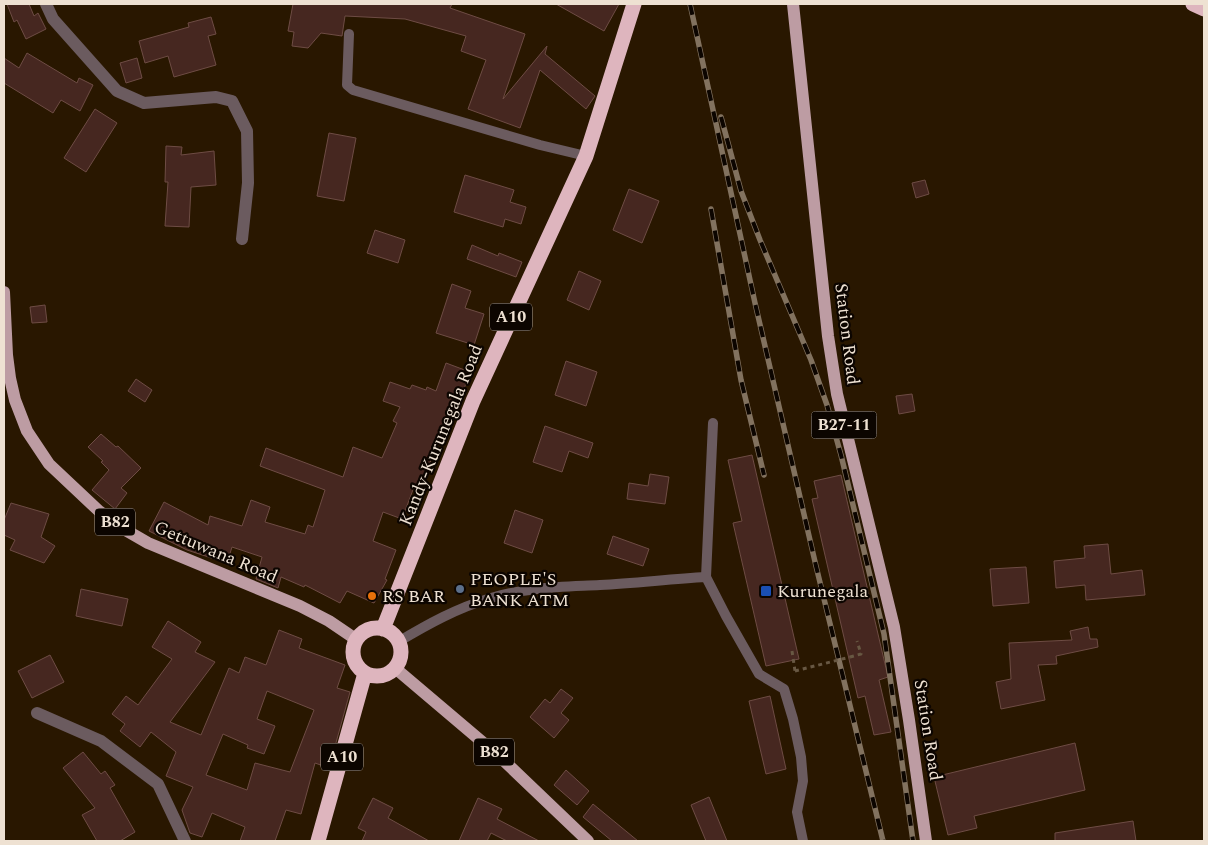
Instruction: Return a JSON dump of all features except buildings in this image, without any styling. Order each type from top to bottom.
[{"type":"highway","name":"Kandy-Kurunegala Road","points":[[383,630],[473,401],[586,156],[634,4]]},
{"type":"highway","points":[[1193,4],[1204,9]]},
{"type":"highway","points":[[369,630],[383,630],[394,636],[398,642],[400,655],[395,668],[381,676],[365,673],[358,667],[354,657],[354,647],[357,640],[369,630]]},
{"type":"highway","name":"A10","points":[[318,841],[365,673]]},
{"type":"main road","name":"Station Road","points":[[793,4],[832,365],[837,394],[894,627],[910,720],[926,841]]},
{"type":"main road","name":"Gettuwana Road","points":[[4,292],[7,356],[15,400],[27,431],[49,464],[99,511],[122,528],[148,543],[300,606],[329,620],[357,640]]},
{"type":"main road","name":"B82","points":[[395,668],[500,756],[588,841]]},
{"type":"street","points":[[46,4],[52,19],[117,91],[144,103],[216,97],[232,101],[247,131],[248,183],[242,239]]},
{"type":"street","points":[[37,714],[101,741],[158,784],[185,841]]},
{"type":"lane","points":[[350,34],[347,85],[353,90],[540,145],[586,156]]},
{"type":"lane","points":[[714,423],[706,577],[759,674],[784,689],[801,757],[803,781],[797,812],[803,841]]},
{"type":"lane","points":[[398,642],[431,622],[461,608],[516,591],[545,587],[623,584],[706,577]]},
{"type":"path","points":[[792,651],[795,671],[861,654],[857,641]]},
{"type":"railway","points":[[690,4],[755,303],[816,566],[883,841]]},
{"type":"railway","points":[[721,117],[741,191],[811,360],[827,405],[841,455],[884,634],[913,841]]},
{"type":"railway","points":[[711,209],[741,380],[764,475]]},
{"type":"place","name":"PEOPLE'S BANK ATM","points":[[460,589]]},
{"type":"place","name":"Kurunegala","points":[[766,591]]},
{"type":"place","name":"RS BAR","points":[[372,596]]}]
